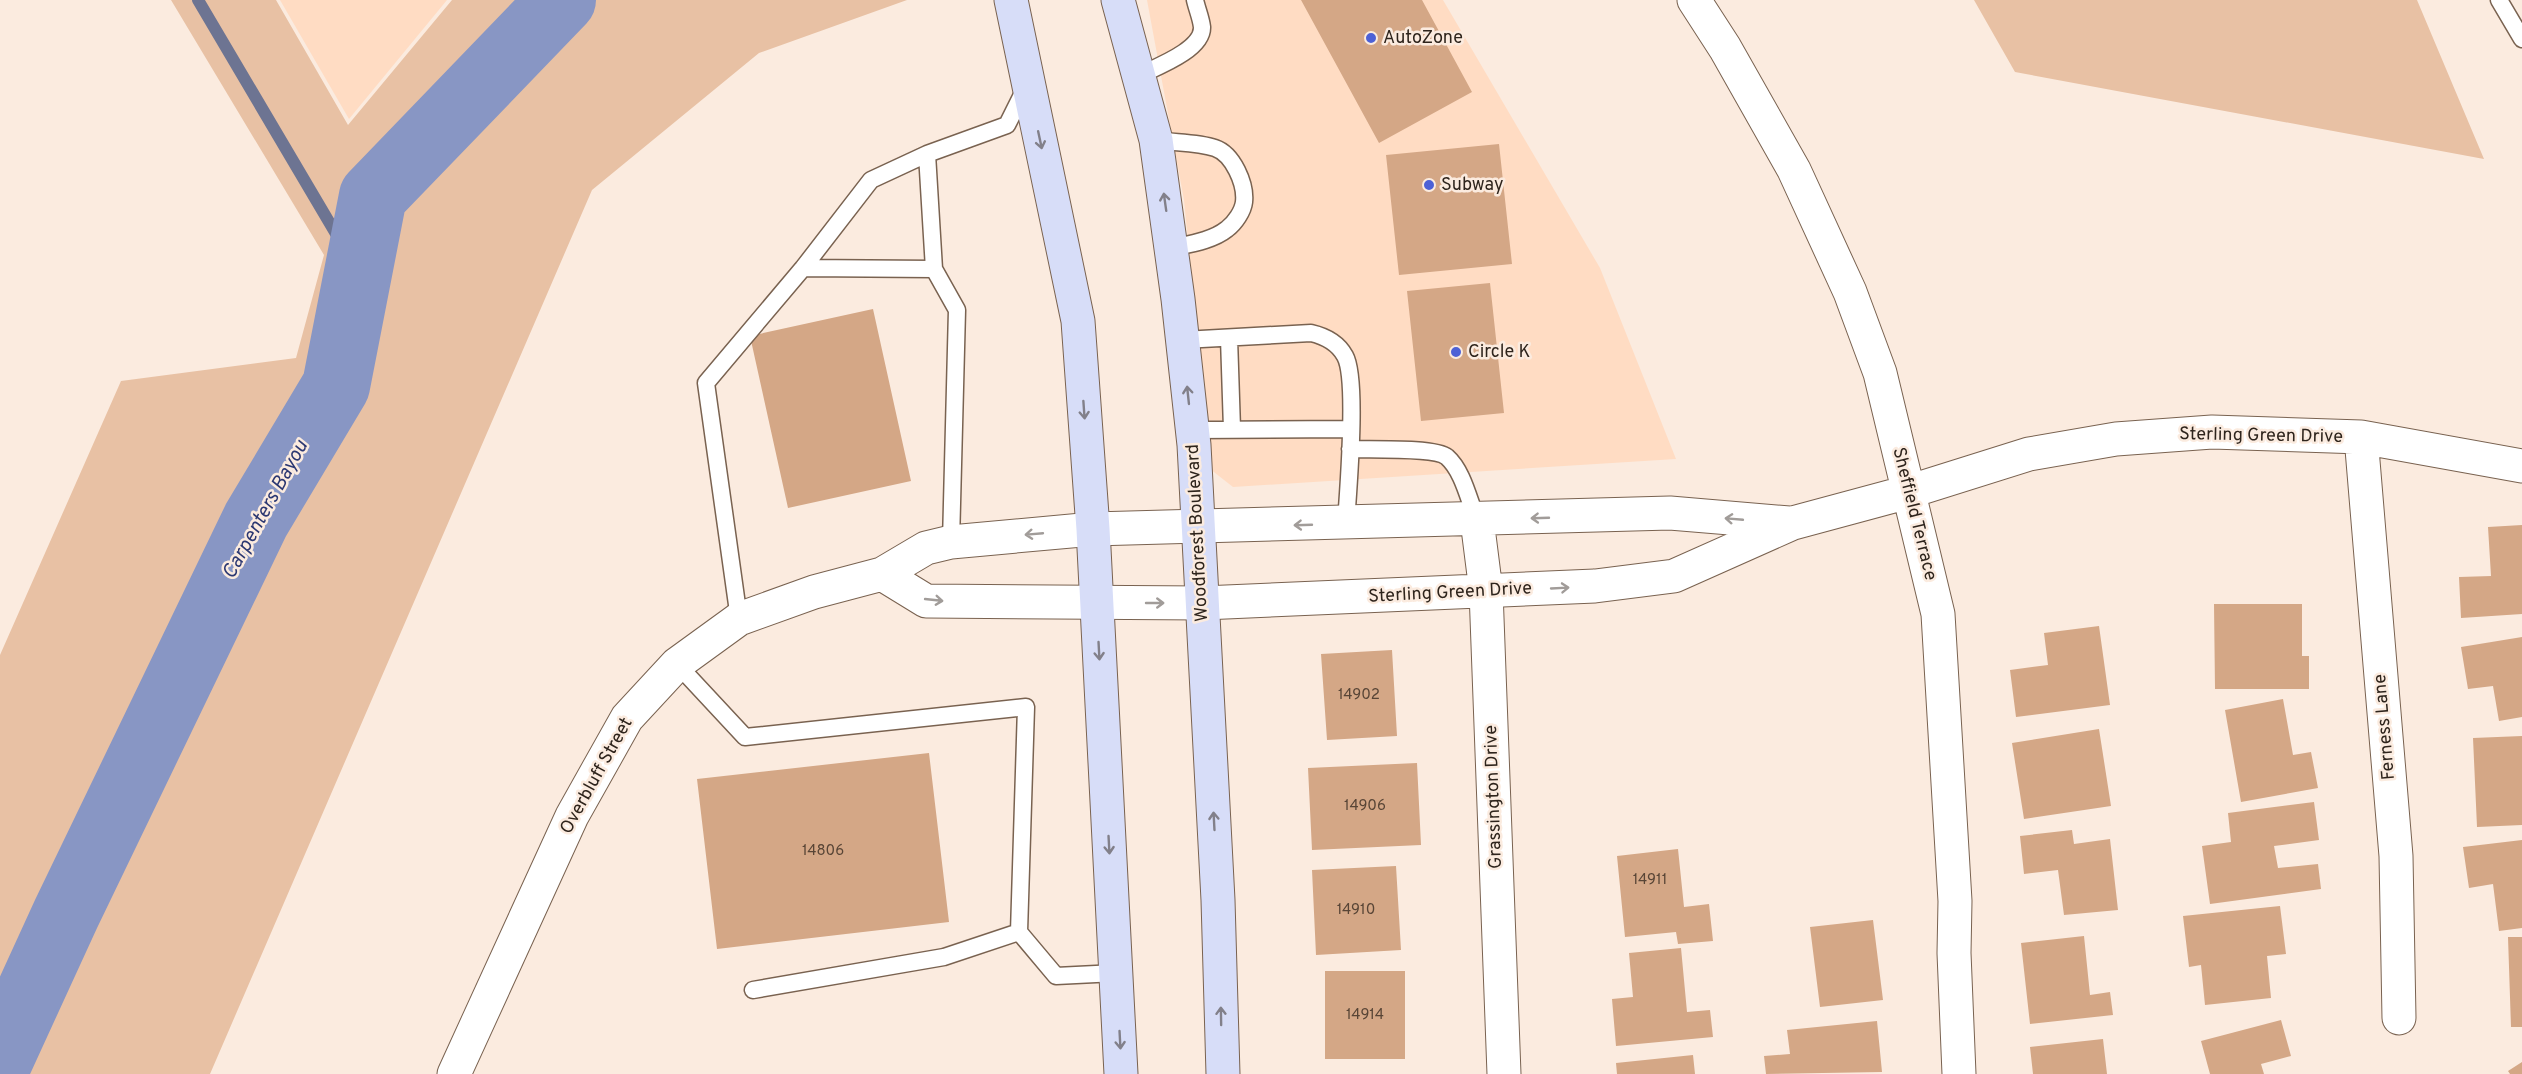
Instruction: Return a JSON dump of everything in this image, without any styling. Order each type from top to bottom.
[{"type":"main road","points":[[1011,0],[1078,321],[1093,529],[1122,1074]]},
{"type":"main road","name":"Woodforest Boulevard","points":[[1118,0],[1156,140],[1183,340],[1192,430],[1218,900],[1222,1074]]},
{"type":"street","name":"Sheffield Terrace","points":[[1694,0],[1725,48],[1794,170],[1850,292],[1880,373],[1938,614],[1955,901],[1954,953],[1959,1074]]},
{"type":"street","name":"Sterling Green Drive","points":[[1096,603],[1203,603],[1595,586],[1674,576],[1792,523],[1908,492],[2029,454],[2116,439],[2212,432],[2361,437],[2522,466]]},
{"type":"street","name":"Ferness Lane","points":[[2361,437],[2396,856],[2399,1018]]},
{"type":"street","name":"Sterling Green Drive","points":[[1093,529],[1198,528],[1670,513],[1792,523]]},
{"type":"street","name":"Grassington Drive","points":[[1477,520],[1486,591],[1504,1074]]},
{"type":"street","name":"Overbluff Street","points":[[454,1074],[572,816],[627,718],[677,664],[738,619],[814,592],[882,574],[926,548],[951,542],[1093,529]]},
{"type":"street","points":[[882,574],[926,601],[1096,603]]},
{"type":"lane","points":[[1138,76],[1190,49],[1200,40],[1202,28],[1195,0]]},
{"type":"lane","points":[[2499,0],[2522,39]]},
{"type":"lane","points":[[738,619],[706,383],[803,268],[871,180],[927,154],[1007,126],[1028,84]]},
{"type":"lane","points":[[1156,140],[1215,148],[1226,154],[1239,175],[1242,186],[1244,202],[1239,215],[1227,229],[1200,241],[1171,248]]},
{"type":"lane","points":[[927,154],[934,270],[957,310],[951,542]]},
{"type":"lane","points":[[803,268],[934,270]]},
{"type":"lane","points":[[1183,340],[1311,333],[1335,345],[1345,356],[1349,371],[1351,429],[1347,523]]},
{"type":"lane","points":[[1229,338],[1232,429]]},
{"type":"lane","points":[[1192,430],[1351,429]]},
{"type":"lane","points":[[1350,449],[1431,451],[1447,456],[1458,471],[1477,520]]},
{"type":"lane","points":[[677,664],[746,737],[1026,706],[1019,932],[1056,976],[1116,972]]},
{"type":"lane","points":[[753,990],[944,957],[1019,932]]},
{"type":"shaded area","points":[[171,0],[276,0],[348,125],[452,0],[907,0],[759,53],[592,190],[210,1074],[0,1074],[0,655],[121,381],[296,358],[324,255]]},
{"type":"shaded area","points":[[280,0],[447,0],[349,119]]},
{"type":"shaded area","points":[[1147,0],[1443,0],[1600,268],[1676,459],[1233,487],[1210,469],[1184,200]]},
{"type":"shaded area","points":[[1974,0],[2417,0],[2484,159],[2015,72]]},
{"type":"building","points":[[1301,0],[1422,0],[1472,92],[1379,143]]},
{"type":"building","points":[[1499,144],[1512,264],[1399,275],[1386,155]]},
{"type":"building","name":"Circle K","points":[[1490,283],[1504,413],[1421,421],[1407,291]]},
{"type":"building","points":[[873,309],[911,481],[788,508],[750,336]]},
{"type":"building","points":[[2522,525],[2522,614],[2461,618],[2459,577],[2491,576],[2488,527]]},
{"type":"building","points":[[2214,604],[2302,604],[2302,656],[2309,656],[2309,689],[2215,689]]},
{"type":"building","points":[[2099,626],[2110,705],[2016,717],[2010,670],[2048,665],[2044,633]]},
{"type":"building","points":[[2522,637],[2522,717],[2499,721],[2493,686],[2468,689],[2461,647]]},
{"type":"building","points":[[1392,650],[1397,736],[1327,740],[1321,654]]},
{"type":"building","points":[[2283,699],[2293,755],[2311,752],[2318,788],[2241,802],[2225,710]]},
{"type":"building","points":[[2099,729],[2111,806],[2024,819],[2012,743]]},
{"type":"building","points":[[2522,736],[2522,825],[2477,827],[2473,738]]},
{"type":"building","points":[[929,753],[949,922],[717,949],[697,779]]},
{"type":"building","points":[[1417,763],[1421,845],[1312,850],[1308,768]]},
{"type":"building","points":[[2314,802],[2319,840],[2274,846],[2278,868],[2318,864],[2321,889],[2210,904],[2202,846],[2231,842],[2228,813]]},
{"type":"building","points":[[2072,830],[2074,844],[2110,839],[2118,910],[2064,915],[2058,870],[2024,874],[2020,836]]},
{"type":"building","points":[[2522,840],[2522,928],[2499,931],[2493,884],[2469,888],[2463,847]]},
{"type":"building","points":[[1678,849],[1684,907],[1709,904],[1713,941],[1678,944],[1676,932],[1625,937],[1617,856]]},
{"type":"building","points":[[1396,866],[1401,950],[1316,955],[1312,870]]},
{"type":"building","points":[[2280,906],[2286,954],[2267,956],[2271,998],[2205,1005],[2201,965],[2189,967],[2183,916]]},
{"type":"building","points":[[1873,920],[1883,1000],[1820,1007],[1810,927]]},
{"type":"building","points":[[2084,936],[2090,995],[2110,992],[2113,1015],[2030,1024],[2021,943]]},
{"type":"building","points":[[2508,937],[2522,937],[2522,1027],[2511,1027]]},
{"type":"building","points":[[1681,948],[1687,1012],[1710,1010],[1713,1037],[1616,1046],[1612,999],[1633,997],[1629,953]]},
{"type":"building","points":[[1325,971],[1405,971],[1405,1059],[1325,1059]]},
{"type":"building","points":[[2281,1020],[2291,1056],[2261,1064],[2264,1074],[2210,1074],[2201,1041]]},
{"type":"building","points":[[1877,1021],[1882,1072],[1766,1074],[1764,1056],[1790,1054],[1787,1030]]},
{"type":"building","points":[[2103,1039],[2107,1074],[2033,1074],[2030,1047]]},
{"type":"building","points":[[1693,1055],[1695,1074],[1617,1074],[1616,1063]]},
{"type":"building","points":[[2522,1062],[2522,1074],[2510,1074],[2508,1071]]},
{"type":"waterway","points":[[198,0],[358,271]]},
{"type":"waterway","name":"Carpenters Bayou","points":[[0,1058],[66,914],[256,520],[336,386],[373,196],[562,0]]},
{"type":"place","name":"AutoZone","points":[[1371,38]]},
{"type":"place","name":"Subway","points":[[1429,185]]},
{"type":"place","name":"Circle K","points":[[1456,352]]}]
